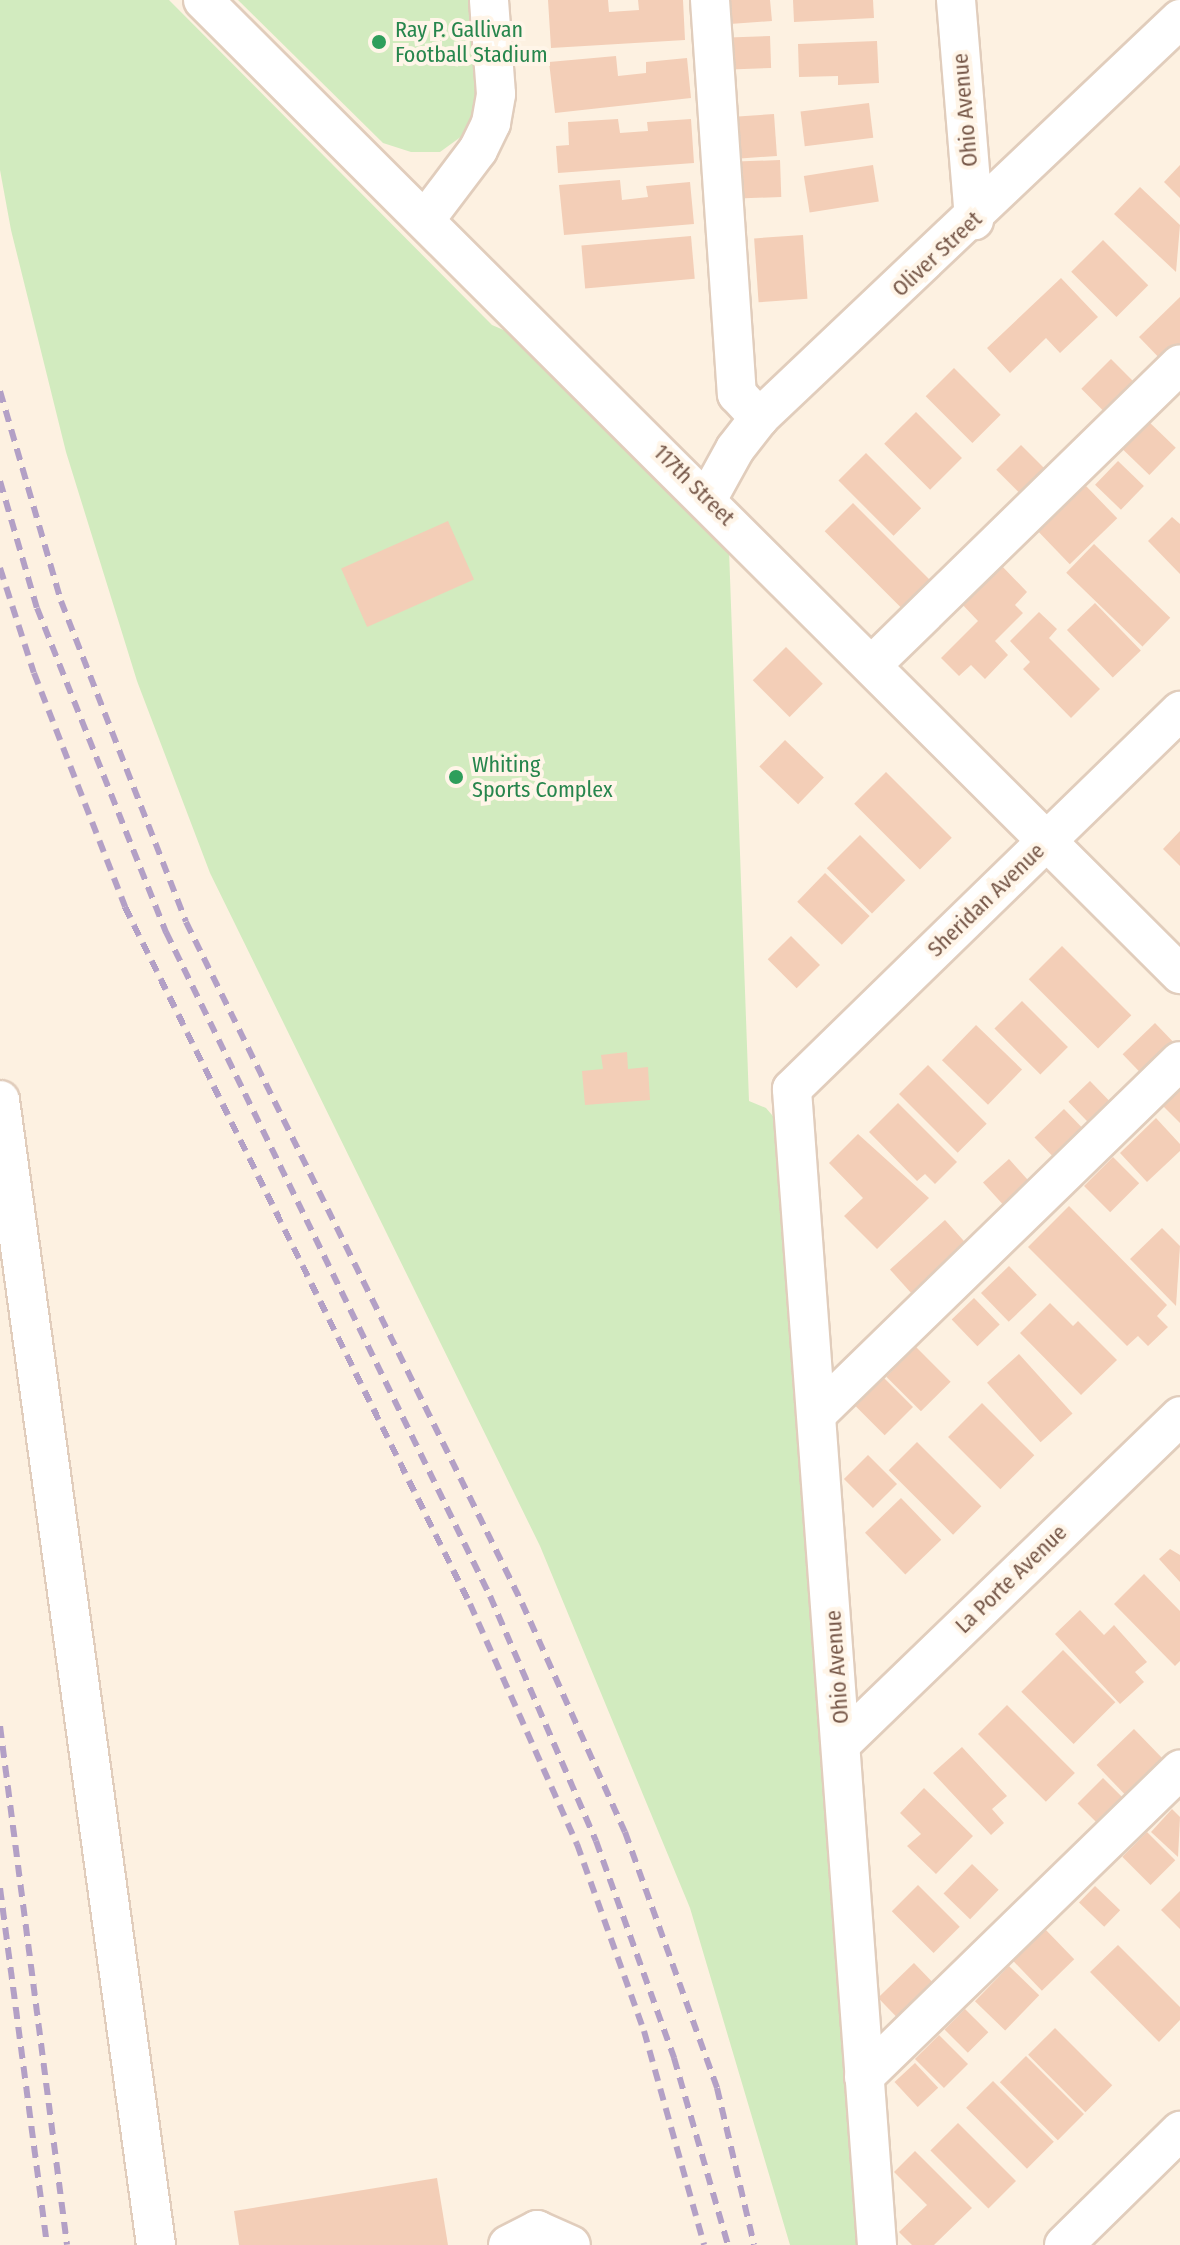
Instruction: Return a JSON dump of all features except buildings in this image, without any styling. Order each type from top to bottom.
[{"type":"street","name":"117th Street","points":[[203,0],[708,498],[1180,974]]},
{"type":"street","points":[[425,220],[478,150],[491,123],[496,94],[489,0]]},
{"type":"street","points":[[710,0],[737,394],[759,418]]},
{"type":"street","name":"Ohio Avenue","points":[[956,0],[974,220]]},
{"type":"street","name":"Oliver Street","points":[[708,498],[759,418],[974,220],[1180,19]]},
{"type":"street","points":[[873,664],[1180,364]]},
{"type":"street","name":"Sheridan Avenue","points":[[792,1089],[1180,711]]},
{"type":"street","points":[[817,1414],[1180,1061]]},
{"type":"street","name":"Ohio Avenue","points":[[792,1089],[843,1742],[877,2245]]},
{"type":"street","points":[[0,1100],[156,2245]]},
{"type":"street","name":"La Porte Avenue","points":[[843,1742],[1180,1416]]},
{"type":"street","points":[[864,2077],[1180,1770]]},
{"type":"street","points":[[1064,2245],[1180,2131]]},
{"type":"street","points":[[508,2245],[537,2230],[571,2245]]},
{"type":"green space","name":"Whiting Sports Complex","points":[[0,0],[169,0],[492,325],[513,334],[729,550],[749,1101],[766,1108],[778,1122],[866,2245],[790,2245],[690,1908],[540,1546],[210,873],[137,681],[66,452],[11,230],[0,170]]},
{"type":"green space","name":"Ray P. Gallivan Football Stadium","points":[[238,0],[473,0],[480,104],[462,136],[440,152],[411,152],[383,143]]},
{"type":"railway","points":[[0,391],[61,601],[186,922],[522,1603],[625,1832],[717,2088],[754,2245]]},
{"type":"railway","points":[[0,481],[37,608],[166,932],[490,1596],[596,1841],[674,2058],[728,2245]]},
{"type":"railway","points":[[0,568],[34,673],[125,907],[470,1604],[577,1844],[644,2031],[704,2245]]},
{"type":"railway","points":[[0,1726],[67,2245]]},
{"type":"railway","points":[[0,1888],[47,2245]]},
{"type":"place","name":"Ray P. Gallivan Football Stadium","points":[[379,42]]},
{"type":"place","name":"Whiting Sports Complex","points":[[456,777]]}]
